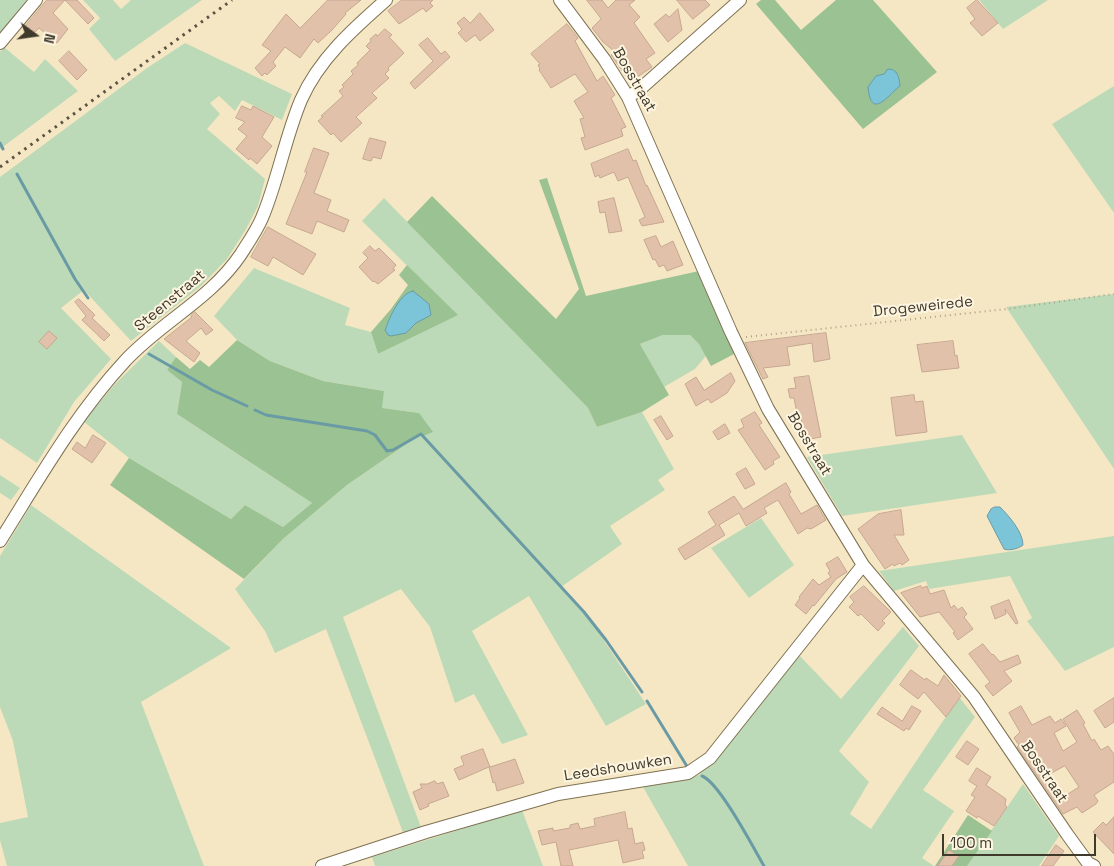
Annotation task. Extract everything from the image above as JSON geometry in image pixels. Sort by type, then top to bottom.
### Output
[{"type":"street","points":[[0,43],[36,0]]},
{"type":"street","name":"Steenstraat","points":[[0,541],[72,426],[95,395],[126,360],[167,324],[214,288],[241,255],[262,220],[301,99],[324,61],[350,31],[386,0]]},
{"type":"street","name":"Bosstraat","points":[[560,0],[604,59],[628,97],[734,338],[768,409],[862,565],[974,697],[1067,834],[1088,862],[1094,866]]},
{"type":"street","points":[[628,97],[639,90],[740,0]]},
{"type":"street","name":"Leedshouwken","points":[[322,866],[426,832],[558,794],[688,773],[710,758],[862,565]]},
{"type":"path","name":"Drogeweirede","points":[[734,338],[1007,309],[1114,294]]},
{"type":"green space","points":[[0,0],[27,0],[0,34]]},
{"type":"green space","points":[[83,0],[113,0],[121,9],[131,0],[202,0],[115,61],[89,29],[100,18]]},
{"type":"green space","points":[[761,0],[775,0],[801,30],[836,0],[873,0],[937,72],[863,129],[756,4]]},
{"type":"green space","points":[[979,0],[1048,0],[1003,29]]},
{"type":"green space","points":[[185,43],[292,94],[282,120],[242,100],[235,111],[219,96],[210,103],[220,114],[207,129],[265,179],[258,206],[227,259],[201,286],[131,341],[84,290],[61,308],[111,359],[74,402],[37,463],[0,438],[0,177],[147,68]]},
{"type":"green space","points":[[4,47],[34,72],[45,59],[78,91],[0,149],[0,52]]},
{"type":"green space","points":[[1114,86],[1114,213],[1052,124]]},
{"type":"green space","points":[[547,178],[586,296],[699,271],[734,354],[711,366],[699,344],[690,335],[663,335],[640,344],[669,395],[642,412],[597,427],[588,408],[407,222],[432,196],[556,319],[579,289],[539,180]]},
{"type":"green space","points":[[384,198],[588,408],[597,427],[642,412],[674,469],[658,480],[665,490],[610,526],[622,544],[561,587],[591,621],[646,704],[606,726],[529,596],[472,631],[528,735],[502,744],[474,694],[455,703],[430,627],[401,589],[343,617],[422,830],[404,835],[326,629],[275,653],[265,631],[235,589],[283,539],[347,485],[421,434],[419,413],[381,408],[384,391],[323,381],[270,361],[237,340],[214,316],[254,268],[350,308],[345,325],[371,332],[378,354],[457,315],[362,221]]},
{"type":"green space","points":[[407,265],[458,315],[378,354],[371,332],[408,285],[399,275]]},
{"type":"green space","points":[[1114,294],[1114,469],[1006,307]]},
{"type":"green space","points":[[663,335],[690,335],[699,344],[706,356],[695,369],[664,387],[640,344]]},
{"type":"green space","points":[[237,340],[270,361],[323,381],[384,391],[382,408],[419,413],[433,432],[423,436],[421,434],[347,485],[283,539],[244,579],[110,485],[129,458],[231,519],[245,505],[283,527],[312,503],[177,414],[182,382],[167,370],[176,357],[190,369],[200,360],[209,367]]},
{"type":"green space","points":[[159,341],[176,357],[167,370],[182,382],[177,414],[312,503],[283,527],[245,505],[231,519],[129,458],[83,421],[116,383]]},
{"type":"green space","points":[[962,435],[997,493],[842,516],[807,457]]},
{"type":"green space","points":[[0,475],[20,488],[11,500],[0,493]]},
{"type":"green space","points":[[31,505],[231,648],[141,702],[204,866],[7,866],[0,840],[0,823],[28,817],[13,741],[0,707],[0,556]]},
{"type":"green space","points":[[761,518],[794,565],[749,598],[711,548]]},
{"type":"green space","points":[[1114,536],[1114,647],[1065,671],[1027,621],[1032,618],[1010,576],[929,589],[926,581],[894,591],[879,571]]},
{"type":"green space","points":[[903,627],[919,646],[839,751],[869,782],[850,814],[871,829],[959,697],[975,717],[923,790],[954,811],[922,858],[934,866],[688,866],[643,787],[679,781],[699,775],[798,654],[841,699]]},
{"type":"green space","points":[[1023,784],[1059,836],[1039,866],[967,866]]},
{"type":"green space","points":[[522,810],[543,866],[375,866],[372,857]]},
{"type":"green space","points":[[968,815],[992,831],[967,866],[935,866]]},
{"type":"water","points":[[888,69],[896,72],[900,86],[881,103],[876,104],[870,97],[868,87],[876,76],[884,74]]},
{"type":"water","points":[[413,291],[429,304],[431,315],[416,323],[406,333],[388,335],[385,330],[399,301]]},
{"type":"water","points":[[1000,507],[1021,535],[1023,545],[1019,548],[1004,549],[987,516],[991,509]]},
{"type":"building","points":[[47,0],[65,0],[53,13],[68,29],[57,43],[39,28],[32,35],[24,28]]},
{"type":"building","points":[[65,0],[77,0],[94,18],[88,24]]},
{"type":"building","points":[[328,0],[361,0],[345,13],[332,30],[318,43],[314,39],[300,58],[285,47],[273,62],[276,66],[267,75],[265,73],[262,76],[255,68],[271,51],[262,45],[286,14],[300,28]]},
{"type":"building","points":[[402,0],[433,0],[430,3],[433,6],[426,12],[423,8],[399,24],[388,11]]},
{"type":"building","points":[[587,0],[602,0],[608,8],[616,0],[635,0],[629,5],[640,17],[634,23],[655,53],[646,59],[652,67],[630,82],[611,55],[615,52],[603,42],[592,28],[601,19]]},
{"type":"building","points":[[677,0],[705,0],[710,5],[693,19]]},
{"type":"building","points":[[977,0],[998,23],[982,36],[970,23],[975,19],[967,8]]},
{"type":"building","points":[[678,9],[682,30],[668,42],[654,24],[666,14],[669,17]]},
{"type":"building","points":[[480,13],[494,30],[480,41],[475,35],[466,42],[458,33],[462,29],[457,23],[464,17],[470,23]]},
{"type":"building","points":[[567,24],[578,38],[575,41],[597,81],[603,76],[615,95],[611,98],[626,127],[621,129],[623,136],[585,150],[581,138],[585,137],[580,119],[584,118],[574,101],[588,92],[575,74],[551,88],[539,70],[538,65],[540,64],[531,54]]},
{"type":"building","points":[[385,29],[392,35],[389,37],[404,53],[388,68],[389,70],[385,74],[389,78],[372,93],[377,98],[356,117],[362,123],[341,142],[333,133],[331,135],[318,121],[343,96],[339,91],[353,74],[351,71],[358,65],[357,63],[370,50],[366,46],[371,41],[370,39]]},
{"type":"building","points":[[428,38],[441,54],[445,51],[450,57],[415,89],[410,83],[433,61],[419,45]]},
{"type":"building","points":[[69,51],[87,70],[77,80],[59,61]]},
{"type":"building","points":[[242,106],[251,110],[253,106],[274,117],[262,137],[272,146],[257,164],[236,149],[247,136],[238,129],[245,122],[236,118]]},
{"type":"building","points":[[370,138],[386,142],[381,159],[373,157],[371,161],[363,159]]},
{"type":"building","points":[[314,148],[329,153],[314,193],[331,200],[327,211],[349,220],[344,232],[317,221],[312,234],[286,224],[307,172],[305,172]]},
{"type":"building","points":[[628,149],[633,161],[636,160],[646,186],[664,222],[642,226],[639,220],[645,217],[628,177],[618,181],[614,172],[600,178],[599,175],[595,177],[591,164]]},
{"type":"building","points":[[614,198],[622,231],[609,233],[605,212],[600,213],[598,202]]},
{"type":"building","points":[[268,227],[316,254],[303,275],[273,257],[268,266],[251,257]]},
{"type":"building","points":[[656,236],[661,247],[673,241],[683,265],[667,271],[664,265],[659,267],[655,259],[653,260],[644,240]]},
{"type":"building","points":[[370,246],[375,251],[379,248],[396,265],[393,269],[395,270],[378,284],[373,282],[359,267],[368,258],[363,253]]},
{"type":"building","points":[[79,299],[95,315],[92,318],[110,335],[104,341],[82,320],[86,316],[75,302]]},
{"type":"building","points":[[195,312],[213,330],[206,335],[201,328],[186,341],[200,353],[194,362],[164,339],[192,317]]},
{"type":"building","points":[[49,331],[57,338],[47,349],[39,342]]},
{"type":"building","points":[[826,333],[830,359],[814,362],[812,343],[787,347],[790,365],[763,368],[768,377],[763,379],[745,343]]},
{"type":"building","points":[[953,341],[959,368],[922,372],[917,345]]},
{"type":"building","points":[[731,373],[735,381],[727,393],[711,403],[708,399],[696,406],[685,384],[696,377],[704,390]]},
{"type":"building","points":[[809,376],[821,437],[805,440],[801,418],[798,419],[794,398],[790,398],[788,389],[796,388],[794,378]]},
{"type":"building","points":[[914,395],[915,402],[923,401],[927,432],[896,436],[891,398]]},
{"type":"building","points":[[755,412],[762,423],[759,425],[780,457],[773,461],[774,464],[765,470],[738,430],[744,427],[741,420]]},
{"type":"building","points":[[661,416],[673,436],[667,440],[654,420]]},
{"type":"building","points":[[725,424],[730,433],[718,440],[713,432]]},
{"type":"building","points":[[93,435],[106,443],[92,463],[72,449],[77,442],[85,448]]},
{"type":"building","points":[[746,468],[755,484],[745,489],[736,474]]},
{"type":"building","points":[[786,483],[791,492],[789,494],[801,514],[817,505],[826,520],[798,534],[778,500],[764,508],[767,513],[746,526],[739,513],[719,525],[725,535],[685,560],[678,549],[716,525],[708,512],[734,496],[743,509]]},
{"type":"building","points":[[901,510],[904,535],[894,535],[909,560],[902,565],[900,563],[894,566],[893,564],[885,569],[858,529],[878,514]]},
{"type":"building","points":[[838,557],[847,572],[836,579],[806,614],[795,605],[799,597],[813,579],[819,585],[831,577],[826,564]]},
{"type":"building","points":[[864,586],[891,612],[882,621],[885,623],[878,631],[861,614],[858,616],[849,607],[854,602],[850,597]]},
{"type":"building","points":[[921,586],[922,588],[927,586],[930,594],[944,590],[951,608],[954,605],[958,610],[962,607],[967,614],[964,617],[973,629],[958,640],[953,633],[955,632],[939,612],[920,617],[901,593]]},
{"type":"building","points":[[1009,600],[1018,623],[1016,624],[1005,609],[1006,614],[995,619],[991,607]]},
{"type":"building","points":[[983,644],[1000,662],[1018,655],[1021,663],[1004,671],[1012,681],[993,696],[985,686],[990,682],[969,654]]},
{"type":"building","points":[[911,670],[938,686],[944,675],[961,696],[946,717],[924,692],[918,699],[900,685]]},
{"type":"building","points":[[1114,698],[1114,722],[1105,728],[1094,711]]},
{"type":"building","points":[[912,706],[921,711],[909,730],[906,728],[904,731],[877,714],[882,707],[902,721]]},
{"type":"building","points":[[1021,706],[1032,725],[1050,716],[1055,723],[1061,719],[1066,726],[1054,733],[1063,751],[1077,742],[1063,719],[1077,710],[1085,723],[1083,724],[1092,741],[1094,739],[1101,750],[1108,746],[1114,754],[1114,782],[1094,795],[1098,801],[1096,804],[1082,813],[1077,807],[1063,814],[1017,747],[1019,745],[1014,738],[1020,732],[1009,713]],"holes":[[[1065,766],[1079,787],[1060,799],[1045,777]]]},
{"type":"building","points":[[967,741],[979,749],[968,765],[956,757]]},
{"type":"building","points":[[483,749],[490,767],[515,759],[524,783],[497,791],[489,767],[459,780],[454,769],[464,765],[461,757]]},
{"type":"building","points":[[977,768],[991,777],[986,785],[1006,799],[1005,805],[1007,807],[994,826],[966,811],[975,797],[971,795],[977,786],[969,781]]},
{"type":"building","points":[[435,781],[437,784],[443,782],[449,796],[428,804],[429,806],[420,810],[413,792],[422,788],[420,784]]},
{"type":"building","points":[[625,812],[628,829],[632,828],[635,844],[643,842],[645,850],[642,851],[644,858],[623,863],[618,840],[569,850],[573,866],[561,866],[556,842],[542,845],[538,831],[553,828],[553,831],[570,828],[570,825],[578,823],[580,829],[595,826],[594,819]]},
{"type":"building","points":[[1114,817],[1114,854],[1093,832],[1103,822],[1106,825]]},
{"type":"building","points":[[1056,845],[1064,851],[1053,866],[1042,866]]},
{"type":"building","points":[[949,850],[959,856],[952,866],[938,866]]},
{"type":"waterway","points":[[0,143],[3,149]]},
{"type":"waterway","points":[[17,174],[75,279],[88,298]]},
{"type":"waterway","points":[[149,354],[212,390],[247,406]]},
{"type":"waterway","points":[[255,410],[266,415],[367,431],[375,435],[387,451],[393,450],[421,434],[584,612],[642,692]]},
{"type":"waterway","points":[[647,701],[688,768]]},
{"type":"waterway","points":[[702,776],[709,781],[726,802],[764,866]]},
{"type":"railway","points":[[0,167],[232,0]]}]
